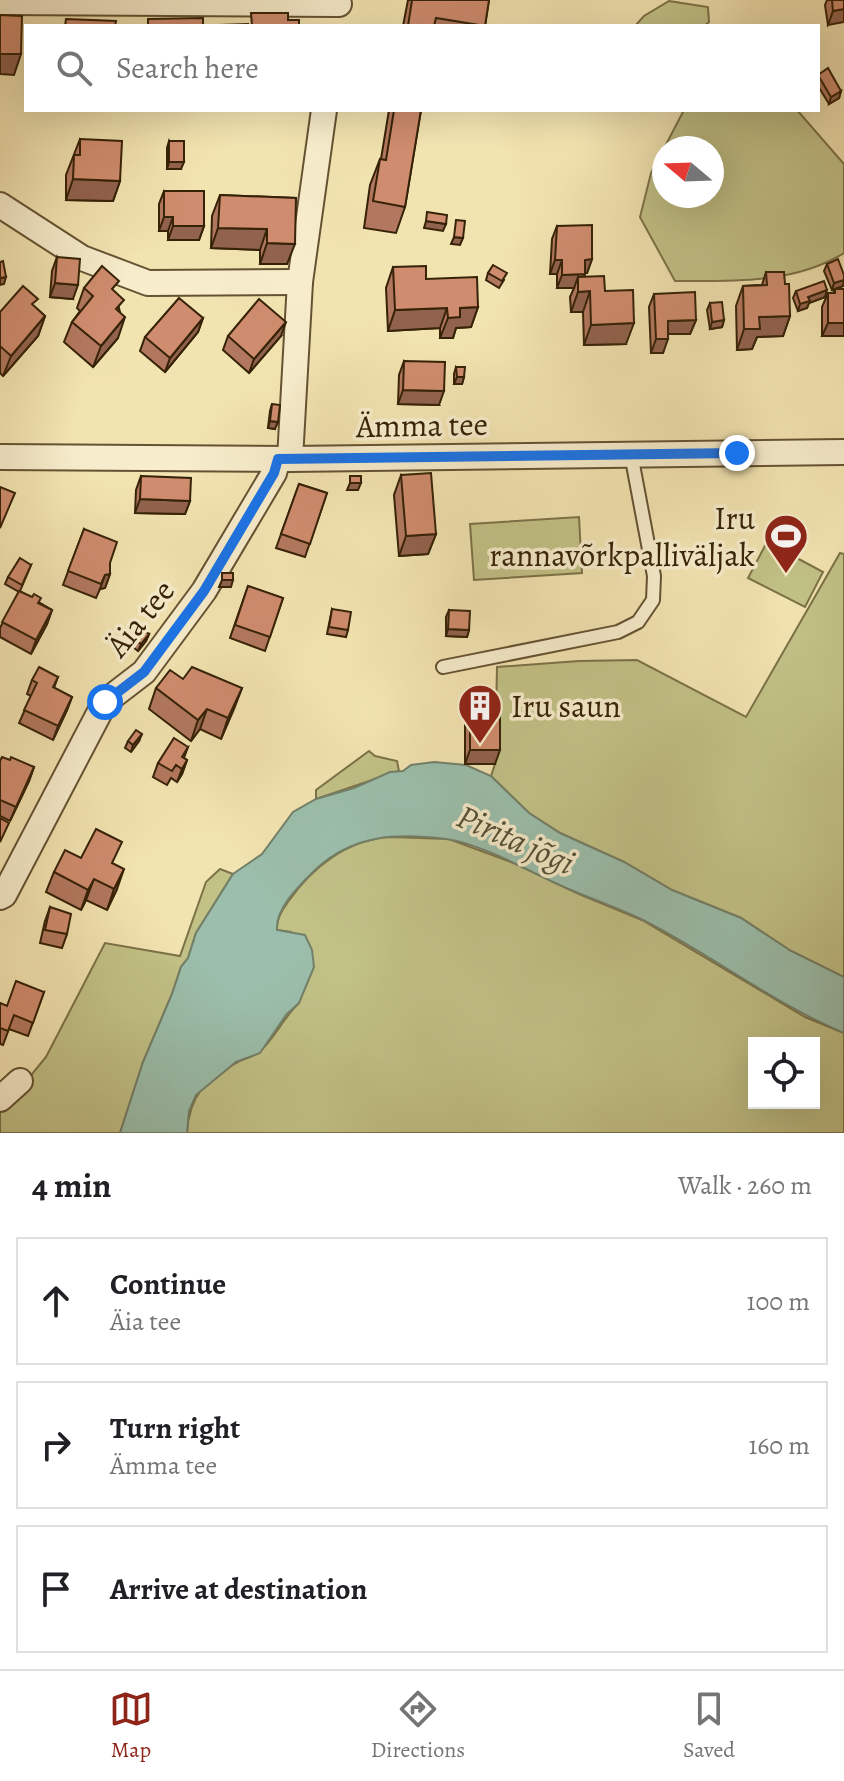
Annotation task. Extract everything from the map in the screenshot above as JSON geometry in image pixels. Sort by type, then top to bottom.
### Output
[{"type":"street","points":[[0,2],[338,10]]},
{"type":"street","name":"Äia tee","points":[[0,897],[4,895],[105,702],[144,672],[204,591],[284,459],[300,282],[324,112]]},
{"type":"street","points":[[0,205],[82,258],[148,283],[300,282]]},
{"type":"street","name":"Ämma tee","points":[[0,457],[284,459],[844,452]]},
{"type":"street","points":[[0,1099],[20,1081]]},
{"type":"lane","points":[[443,667],[618,632],[638,622],[653,600],[654,576],[631,454]]},
{"type":"green space","points":[[669,1],[708,7],[709,22],[637,24]]},
{"type":"green space","points":[[683,112],[799,112],[844,164],[844,253],[805,270],[762,279],[675,281],[640,217],[652,171],[652,208],[724,208],[724,136],[670,136]]},
{"type":"green space","points":[[579,517],[582,573],[474,580],[470,524]]},
{"type":"green space","name":"Iru rannavõrkpalliväljak","points":[[767,542],[823,572],[805,607],[748,578]]},
{"type":"green space","points":[[840,553],[844,554],[844,977],[791,951],[741,918],[672,890],[624,862],[560,833],[529,813],[491,776],[495,764],[497,667],[637,660],[746,717]]},
{"type":"green space","points":[[369,751],[375,756],[397,761],[399,771],[316,799],[316,790]]},
{"type":"green space","points":[[391,837],[449,839],[516,864],[642,920],[805,1017],[844,1033],[844,1133],[187,1133],[191,1109],[201,1090],[226,1068],[258,1053],[299,1003],[291,932],[277,930],[284,908],[308,877],[332,857],[360,843]]},
{"type":"green space","points":[[220,869],[233,874],[196,933],[188,958],[181,967],[143,1062],[120,1133],[0,1133],[0,1113],[46,1057],[105,943],[180,956],[206,882]]},
{"type":"water","name":"Pirita jõgi","points":[[434,762],[466,765],[491,776],[529,813],[560,833],[624,862],[672,890],[741,918],[791,951],[844,977],[844,1033],[792,1008],[643,920],[515,863],[458,841],[410,836],[376,839],[345,849],[330,858],[303,882],[284,905],[277,930],[305,935],[312,950],[314,967],[299,1003],[286,1015],[260,1053],[236,1062],[196,1095],[189,1111],[187,1133],[120,1133],[143,1062],[181,967],[188,958],[196,933],[233,874],[262,854],[293,812],[316,799],[354,788],[390,772],[403,771],[411,765]]},
{"type":"building","points":[[412,0],[489,0],[485,24],[436,18],[434,24],[408,24]]},
{"type":"building","points":[[832,0],[844,0],[844,9],[833,11]]},
{"type":"building","points":[[251,13],[288,13],[288,20],[299,20],[299,24],[252,24]]},
{"type":"building","points":[[0,15],[22,16],[21,54],[0,54]]},
{"type":"building","points":[[203,18],[203,24],[148,24],[148,19]]},
{"type":"building","points":[[66,19],[116,21],[115,24],[65,24]]},
{"type":"building","points":[[828,68],[841,91],[831,97],[820,74]]},
{"type":"building","points":[[394,112],[421,112],[405,207],[373,201],[380,159],[386,160]]},
{"type":"building","points":[[80,139],[122,141],[120,181],[73,179],[74,155],[80,155]]},
{"type":"building","points":[[169,141],[184,141],[184,162],[169,162]]},
{"type":"building","points":[[164,191],[204,191],[204,226],[173,226],[173,217],[164,217]]},
{"type":"building","points":[[220,195],[296,198],[295,244],[267,243],[267,229],[218,228]]},
{"type":"building","points":[[427,212],[447,215],[446,224],[426,221]]},
{"type":"building","points":[[456,220],[465,221],[463,238],[454,237]]},
{"type":"building","points":[[592,225],[592,259],[585,260],[585,274],[562,275],[562,260],[555,260],[557,226]]},
{"type":"building","points":[[57,257],[80,259],[78,285],[55,283]]},
{"type":"building","points":[[838,259],[844,280],[834,283],[827,264]]},
{"type":"building","points":[[3,261],[6,277],[0,278],[0,262]]},
{"type":"building","points":[[493,265],[507,273],[502,281],[488,273]]},
{"type":"building","points":[[102,266],[119,281],[112,289],[124,300],[116,309],[125,317],[101,346],[72,322],[93,296],[84,288]]},
{"type":"building","points":[[426,266],[426,279],[477,277],[478,307],[460,308],[460,317],[448,318],[447,308],[395,310],[393,267]]},
{"type":"building","points":[[766,272],[784,272],[785,284],[789,284],[790,316],[759,317],[760,329],[744,329],[743,286],[767,285]]},
{"type":"building","points":[[604,276],[605,291],[633,290],[634,323],[591,325],[590,291],[578,292],[578,277]]},
{"type":"building","points":[[824,281],[827,290],[808,297],[810,301],[800,304],[796,291]]},
{"type":"building","points":[[23,286],[38,299],[32,304],[45,316],[11,356],[0,346],[0,312]]},
{"type":"building","points":[[835,289],[844,289],[844,323],[828,323],[828,293],[835,293]]},
{"type":"building","points":[[695,292],[696,320],[668,321],[668,339],[656,339],[654,294]]},
{"type":"building","points":[[179,298],[203,318],[170,358],[145,337]]},
{"type":"building","points":[[259,299],[286,322],[254,359],[228,336]]},
{"type":"building","points":[[722,302],[724,320],[712,322],[710,303]]},
{"type":"building","points":[[404,361],[445,362],[444,391],[403,390]]},
{"type":"building","points":[[456,367],[465,367],[464,377],[457,377]]},
{"type":"building","points":[[272,404],[280,405],[278,422],[270,421]]},
{"type":"building","points":[[431,473],[436,534],[406,536],[401,475]]},
{"type":"building","points":[[141,476],[191,478],[190,501],[140,499]]},
{"type":"building","points":[[350,476],[361,476],[361,483],[350,483]]},
{"type":"building","points":[[299,484],[327,493],[310,544],[281,534]]},
{"type":"building","points":[[0,487],[15,493],[0,528]]},
{"type":"building","points":[[84,529],[117,542],[110,574],[105,575],[101,584],[68,571]]},
{"type":"building","points":[[20,558],[31,565],[22,585],[8,577]]},
{"type":"building","points":[[222,573],[233,573],[233,580],[222,580]]},
{"type":"building","points":[[248,586],[283,598],[270,637],[235,625]]},
{"type":"building","points":[[19,591],[41,598],[38,603],[52,610],[36,640],[2,622]]},
{"type":"building","points":[[332,609],[351,612],[348,630],[329,627]]},
{"type":"building","points":[[449,610],[470,611],[469,630],[448,629]]},
{"type":"building","points":[[138,626],[149,634],[141,644],[130,636]]},
{"type":"building","points":[[39,667],[58,677],[53,687],[72,697],[58,726],[24,710],[37,683],[32,680]]},
{"type":"building","points":[[192,667],[242,688],[228,718],[207,709],[198,720],[156,688],[170,670],[183,679]]},
{"type":"building","points":[[470,711],[500,711],[500,750],[470,750]]},
{"type":"building","points":[[136,730],[142,734],[133,745],[128,741]]},
{"type":"building","points":[[174,738],[188,747],[182,757],[187,760],[182,769],[176,765],[172,771],[158,763]]},
{"type":"building","points":[[2,757],[10,760],[11,757],[34,767],[16,807],[0,800]]},
{"type":"building","points":[[0,818],[9,823],[0,842]]},
{"type":"building","points":[[96,829],[122,842],[112,863],[124,869],[114,889],[94,879],[88,890],[54,872],[65,850],[81,858]]},
{"type":"building","points":[[50,907],[71,914],[67,934],[45,930]]},
{"type":"building","points":[[16,981],[44,992],[33,1023],[14,1015],[8,1031],[0,1028],[0,1003],[7,1006]]},
{"type":"place","name":"Iru rannavõrkpalliväljak","points":[[786,575]]},
{"type":"place","name":"Iru saun","points":[[480,745]]},
{"type":"route","points":[[105,702],[144,672],[204,591],[274,473],[278,459],[737,453]]}]
